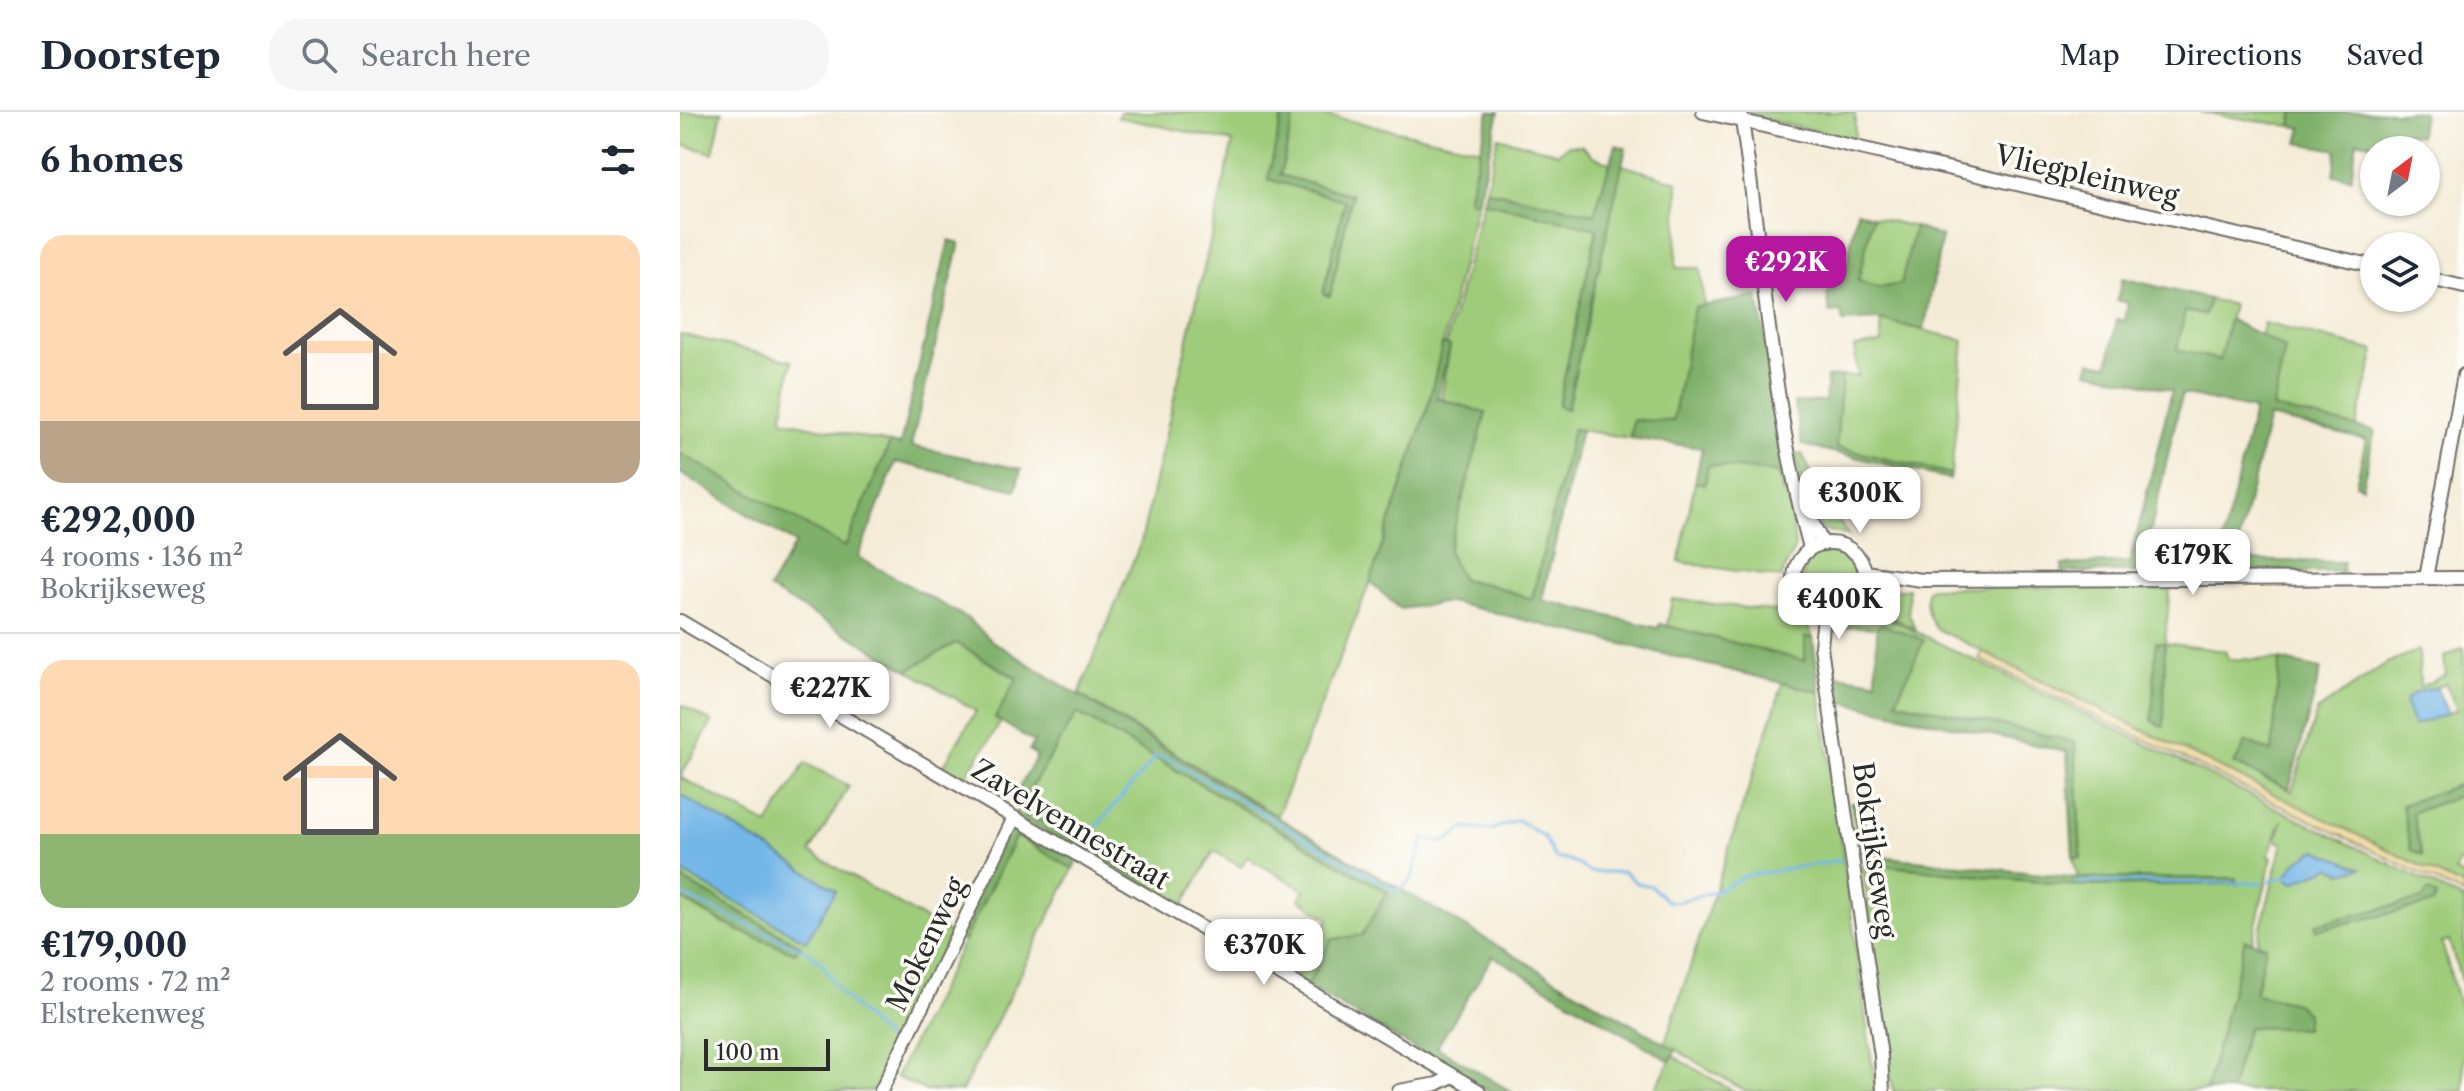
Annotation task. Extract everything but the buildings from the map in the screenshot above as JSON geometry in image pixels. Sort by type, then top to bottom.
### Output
[{"type":"street","name":"Vliegpleinweg","points":[[1703,112],[1741,116],[2360,263]]},
{"type":"street","points":[[1741,116],[1798,493],[1810,548]]},
{"type":"street","points":[[2440,281],[2464,287]]},
{"type":"street","points":[[2426,578],[2464,375]]},
{"type":"street","points":[[1798,493],[1823,544]]},
{"type":"street","points":[[1823,544],[1845,547],[1855,553],[1865,572],[1865,588],[1850,610],[1824,615],[1800,600],[1793,582],[1797,563],[1810,548],[1823,544]]},
{"type":"street","points":[[1865,572],[1910,580]]},
{"type":"street","points":[[1865,588],[1910,580],[2464,578]]},
{"type":"street","name":"Bokrijkseweg","points":[[1824,615],[1821,647],[1881,1056],[1883,1091]]},
{"type":"street","name":"Zavelvennestraat","points":[[680,621],[1479,1091]]},
{"type":"street","name":"Mokenweg","points":[[881,1091],[1014,818]]},
{"type":"street","points":[[1399,1091],[1437,1084],[1453,1076]]},
{"type":"green space","points":[[680,112],[722,112],[713,153],[680,144]]},
{"type":"green space","points":[[1120,112],[1283,112],[1268,179],[1345,200],[1323,293],[1352,195],[1280,175],[1295,112],[1310,112],[1480,149],[1468,200],[1477,203],[1428,407],[1370,582],[1277,816],[1079,694],[1141,542],[1233,142],[1118,117]]},
{"type":"green space","points":[[1283,112],[1295,112],[1280,175],[1352,195],[1330,296],[1323,294],[1345,201],[1268,179]]},
{"type":"green space","points":[[1489,112],[1499,112],[1477,203],[1468,200]]},
{"type":"green space","points":[[1751,112],[1855,112],[1855,140],[1755,117]]},
{"type":"green space","points":[[2199,112],[2294,112],[2291,126]]},
{"type":"green space","points":[[2294,112],[2423,112],[2420,136],[2406,133],[2405,136],[2360,136],[2351,178],[2333,175],[2337,150],[2298,143],[2302,128],[2291,126]]},
{"type":"green space","points":[[1498,137],[1558,153],[1569,145],[1581,145],[1593,156],[1610,163],[1594,214],[1486,190]]},
{"type":"green space","points":[[1616,145],[1626,148],[1567,409],[1558,406],[1597,229],[1483,202],[1486,190],[1594,214]]},
{"type":"green space","points":[[1622,165],[1678,182],[1676,268],[1700,268],[1704,305],[1694,307],[1673,422],[1633,420],[1630,438],[1573,429],[1532,599],[1487,584],[1462,580],[1448,551],[1486,413],[1441,399],[1450,346],[1446,345],[1483,202],[1597,228],[1558,406],[1567,409]]},
{"type":"green space","points":[[1857,211],[1873,217],[1858,281],[1879,288],[1901,284],[1915,227],[1942,237],[1924,330],[1880,320],[1843,322],[1841,312],[1830,313],[1827,294],[1846,270]]},
{"type":"green space","points":[[1873,217],[1915,227],[1901,284],[1879,288],[1858,281]]},
{"type":"green space","points":[[949,240],[960,243],[911,446],[1021,469],[1016,490],[896,462],[858,557],[967,618],[992,641],[1221,784],[1676,1050],[1670,1061],[1493,956],[1437,1047],[1510,1091],[1488,1091],[1307,986],[1332,939],[1362,935],[1387,892],[1077,713],[1023,801],[1014,796],[1037,756],[1029,750],[1034,742],[995,718],[1017,678],[956,643],[908,670],[769,589],[795,543],[680,473],[680,453],[845,547],[890,443],[900,445]]},
{"type":"green space","points":[[2122,278],[2209,299],[2205,315],[2185,311],[2177,350],[2220,360],[2229,319],[2285,348],[2273,408],[2375,431],[2362,487],[2356,484],[2366,440],[2269,417],[2234,560],[2344,562],[2342,572],[2215,572],[2254,410],[2182,394],[2144,560],[2180,561],[2180,572],[2062,572],[2062,565],[2130,562],[2172,390],[2088,371],[2090,362],[2108,365],[2117,319],[2125,321],[2128,303],[2117,300]]},
{"type":"green space","points":[[1758,296],[1788,493],[1783,493],[1779,473],[1708,465],[1705,484],[1695,482],[1702,448],[1630,438],[1633,420],[1673,421],[1694,307]]},
{"type":"green space","points":[[2209,299],[2233,305],[2220,360],[2176,350],[2185,311],[2205,315]]},
{"type":"green space","points":[[1880,320],[1964,340],[1951,474],[1836,447],[1842,376],[1858,376],[1854,347],[1882,343]]},
{"type":"green space","points":[[2264,323],[2375,351],[2356,427],[2273,408],[2285,348],[2260,335]]},
{"type":"green space","points":[[680,334],[792,361],[782,420],[890,443],[845,548],[680,453]]},
{"type":"green space","points":[[1442,344],[1450,346],[1437,398],[1486,413],[1448,551],[1462,580],[1487,584],[1532,599],[1573,429],[1581,430],[1542,600],[1658,628],[1660,624],[1805,661],[1805,637],[1813,638],[1820,692],[1450,602],[1400,609],[1370,582],[1428,407]]},
{"type":"green space","points":[[1842,376],[1836,447],[1951,474],[1950,479],[1802,445],[1794,403],[1825,401],[1827,377]]},
{"type":"green space","points":[[1802,454],[1826,503],[1849,536],[1820,529],[1802,488],[1796,455]]},
{"type":"green space","points":[[1707,464],[1779,473],[1783,493],[1788,493],[1795,546],[1781,578],[1679,562],[1695,482],[1705,484]]},
{"type":"green space","points":[[1829,553],[1848,560],[1855,579],[1848,598],[1829,605],[1810,598],[1803,579],[1810,560]]},
{"type":"green space","points":[[2170,586],[2165,643],[2225,651],[2228,659],[2280,660],[2272,753],[2234,764],[2292,791],[2317,711],[2387,663],[2419,650],[2420,687],[2446,675],[2444,657],[2464,647],[2464,783],[2402,806],[2421,855],[2412,813],[2464,794],[2464,864],[2459,862],[2455,872],[2464,876],[2464,887],[1937,629],[1927,606],[1927,590]],"holes":[[[2446,684],[2457,710],[2418,723],[2410,697]]]},
{"type":"green space","points":[[1908,588],[1909,614],[1915,629],[1883,613],[1861,611],[1874,594]]},
{"type":"green space","points":[[1672,599],[1798,614],[1813,638],[1805,637],[1806,661],[1667,626]]},
{"type":"green space","points":[[1859,614],[1884,616],[2464,900],[2464,980],[2461,980],[2449,941],[2442,943],[2464,1022],[2464,1091],[2230,1091],[2248,1027],[2305,1028],[2296,1003],[2255,994],[2266,946],[2257,943],[2283,843],[2277,841],[2282,820],[2268,856],[2272,857],[2252,942],[2245,941],[2206,1091],[1893,1091],[1862,863],[2077,886],[2237,883],[2235,878],[2078,878],[2073,858],[2081,858],[2075,742],[1896,701],[1898,631],[1881,624],[1877,628],[1852,626],[1837,631],[1842,623]]},
{"type":"green space","points":[[1881,624],[1924,640],[1896,701],[2075,742],[2081,857],[2073,858],[2067,752],[1843,702],[1844,718],[1837,719],[1829,674],[1876,681],[1877,628]]},
{"type":"green space","points":[[2156,642],[2165,643],[2164,727],[2152,721]]},
{"type":"green space","points":[[956,643],[1017,679],[995,718],[1001,722],[962,782],[941,770],[976,711],[908,670]]},
{"type":"green space","points":[[2280,660],[2321,669],[2289,789],[2234,764],[2246,742],[2272,752]]},
{"type":"green space","points":[[1783,683],[1820,692],[1876,1091],[1745,1091],[1665,1043]]},
{"type":"green space","points":[[680,704],[712,722],[680,777]]},
{"type":"green space","points":[[1077,713],[1388,893],[1362,936],[1332,940],[1307,986],[1294,978],[1329,919],[1299,899],[1304,890],[1247,857],[1241,867],[1214,851],[1180,911],[1153,895],[1156,889],[1028,814],[1024,820],[1015,814]]},
{"type":"green space","points":[[805,763],[849,786],[810,852],[950,934],[875,1091],[680,1091],[680,898],[724,924],[800,945],[680,878],[680,777],[768,825]]},
{"type":"green space","points":[[2464,783],[2464,794],[2412,813],[2422,855],[2411,850],[2402,805]]},
{"type":"green space","points":[[1851,803],[1860,803],[1870,855],[2078,878],[2235,878],[2237,884],[2077,886],[1862,863]]},
{"type":"green space","points":[[1027,813],[1156,889],[1153,895],[1024,820]]},
{"type":"green space","points":[[1010,821],[1077,860],[1073,869],[1016,836],[964,941],[950,934]]},
{"type":"green space","points":[[1016,836],[1073,869],[962,1091],[927,1091],[896,1077]]},
{"type":"green space","points":[[680,878],[801,946],[795,953],[737,930],[680,898]]},
{"type":"green space","points":[[2428,891],[2437,896],[2433,904],[2316,930],[2316,924],[2422,899]]},
{"type":"green space","points":[[2245,940],[2266,946],[2255,994],[2296,1003],[2307,1013],[2305,1029],[2248,1027],[2230,1091],[2206,1091]]},
{"type":"green space","points":[[1673,1056],[1733,1091],[1654,1091]]},
{"type":"sand","points":[[1982,652],[2464,887],[2464,895],[1979,659]]},
{"type":"water","points":[[2436,687],[2448,714],[2414,725],[2405,701],[2415,693]]},
{"type":"water","points":[[680,794],[836,890],[806,941],[680,871]]},
{"type":"water","points":[[2316,850],[2361,868],[2342,873],[2331,867],[2293,883],[2285,877],[2297,861]]},
{"type":"waterway","points":[[1075,847],[1084,842],[1156,756],[1169,759],[1398,892],[1411,880],[1424,839],[1445,842],[1465,828],[1491,830],[1518,820],[1544,837],[1555,858],[1570,860],[1590,872],[1624,872],[1637,883],[1651,886],[1667,901],[1676,902],[1717,891],[1745,876],[1842,860]]},
{"type":"waterway","points":[[2271,881],[2288,876]]},
{"type":"waterway","points":[[2076,882],[2263,883]]},
{"type":"waterway","points":[[680,894],[810,953],[822,963],[838,990],[896,1049]]}]
